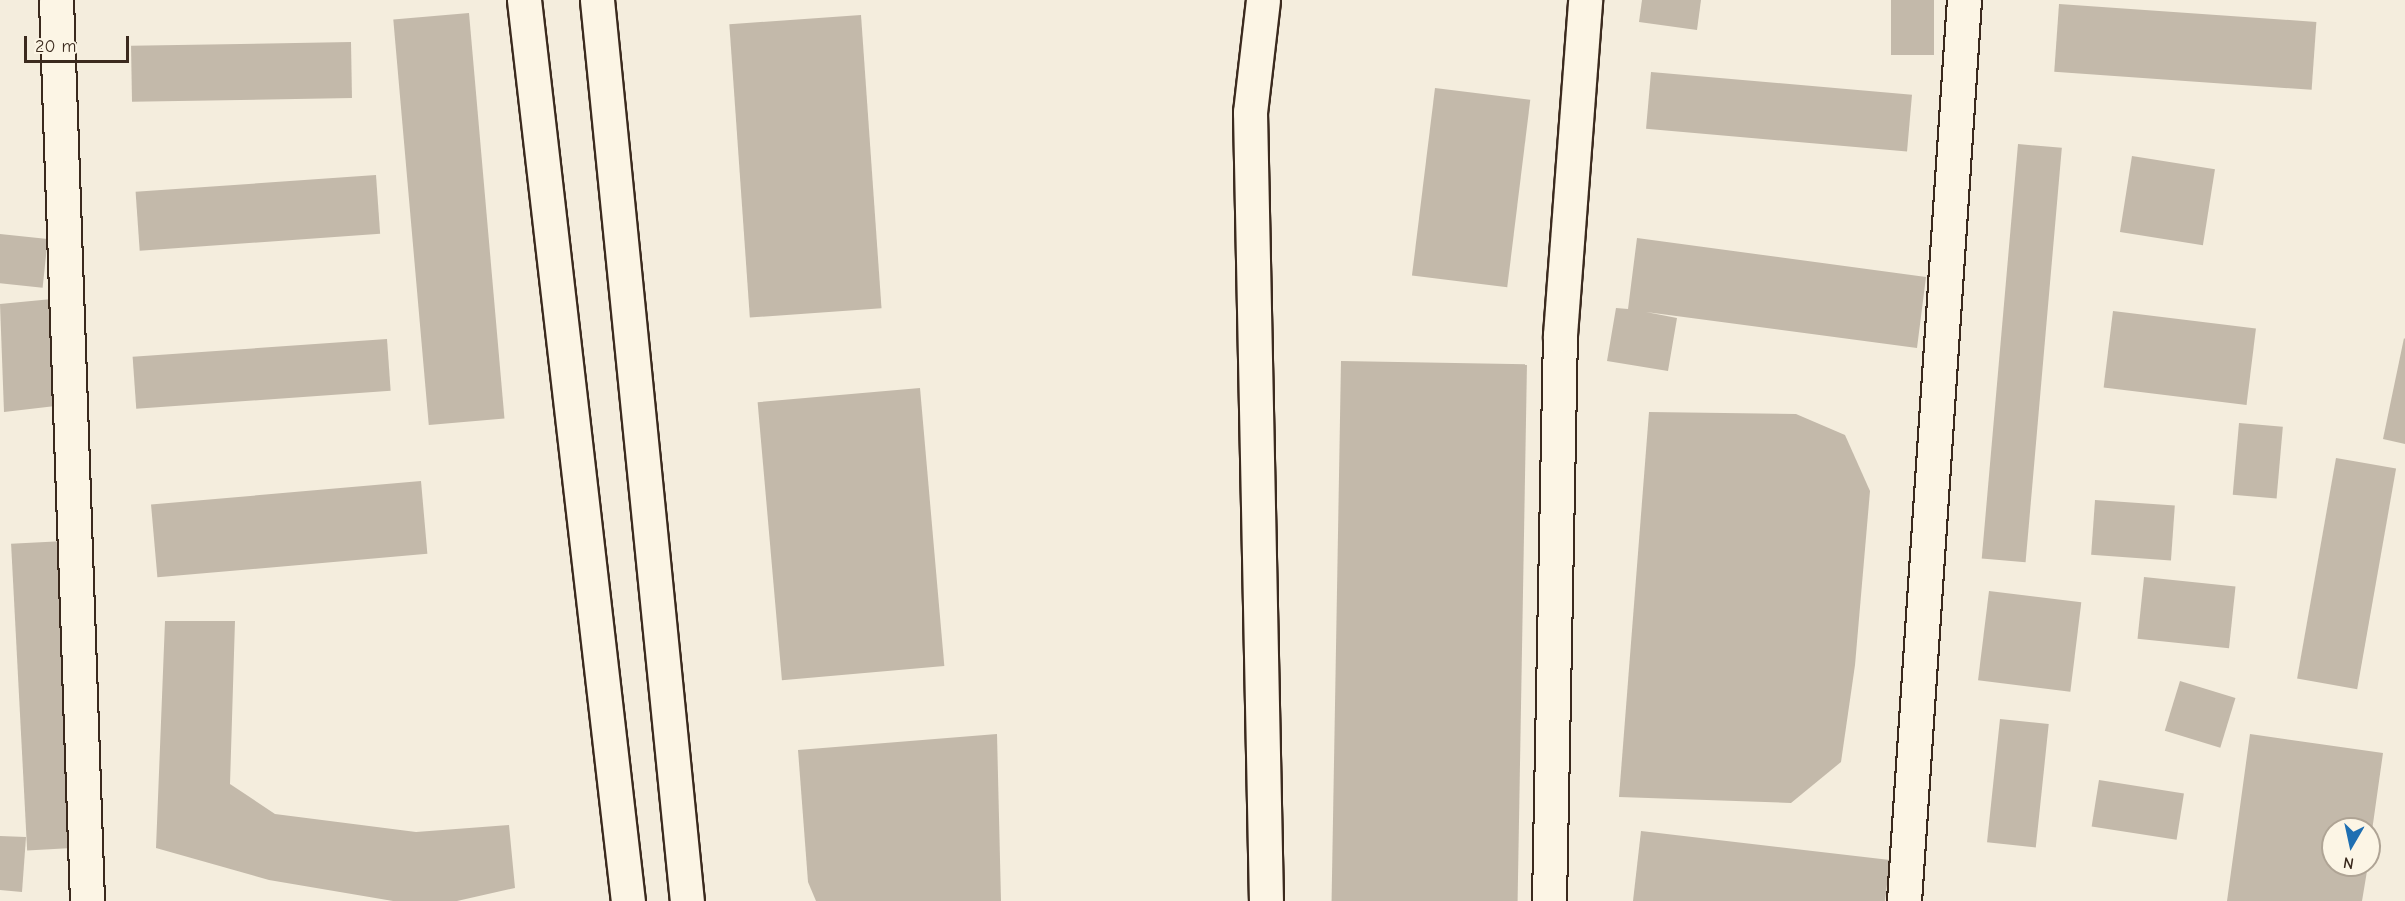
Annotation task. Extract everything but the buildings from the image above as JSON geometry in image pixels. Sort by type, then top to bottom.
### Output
[{"type":"street","points":[[56,0],[87,901]]},
{"type":"street","points":[[524,0],[628,901]]},
{"type":"street","points":[[597,0],[687,901]]},
{"type":"street","points":[[1263,0],[1250,112],[1266,901]]},
{"type":"street","points":[[1549,901],[1560,335],[1585,0]]},
{"type":"street","points":[[1904,901],[1964,0]]}]
